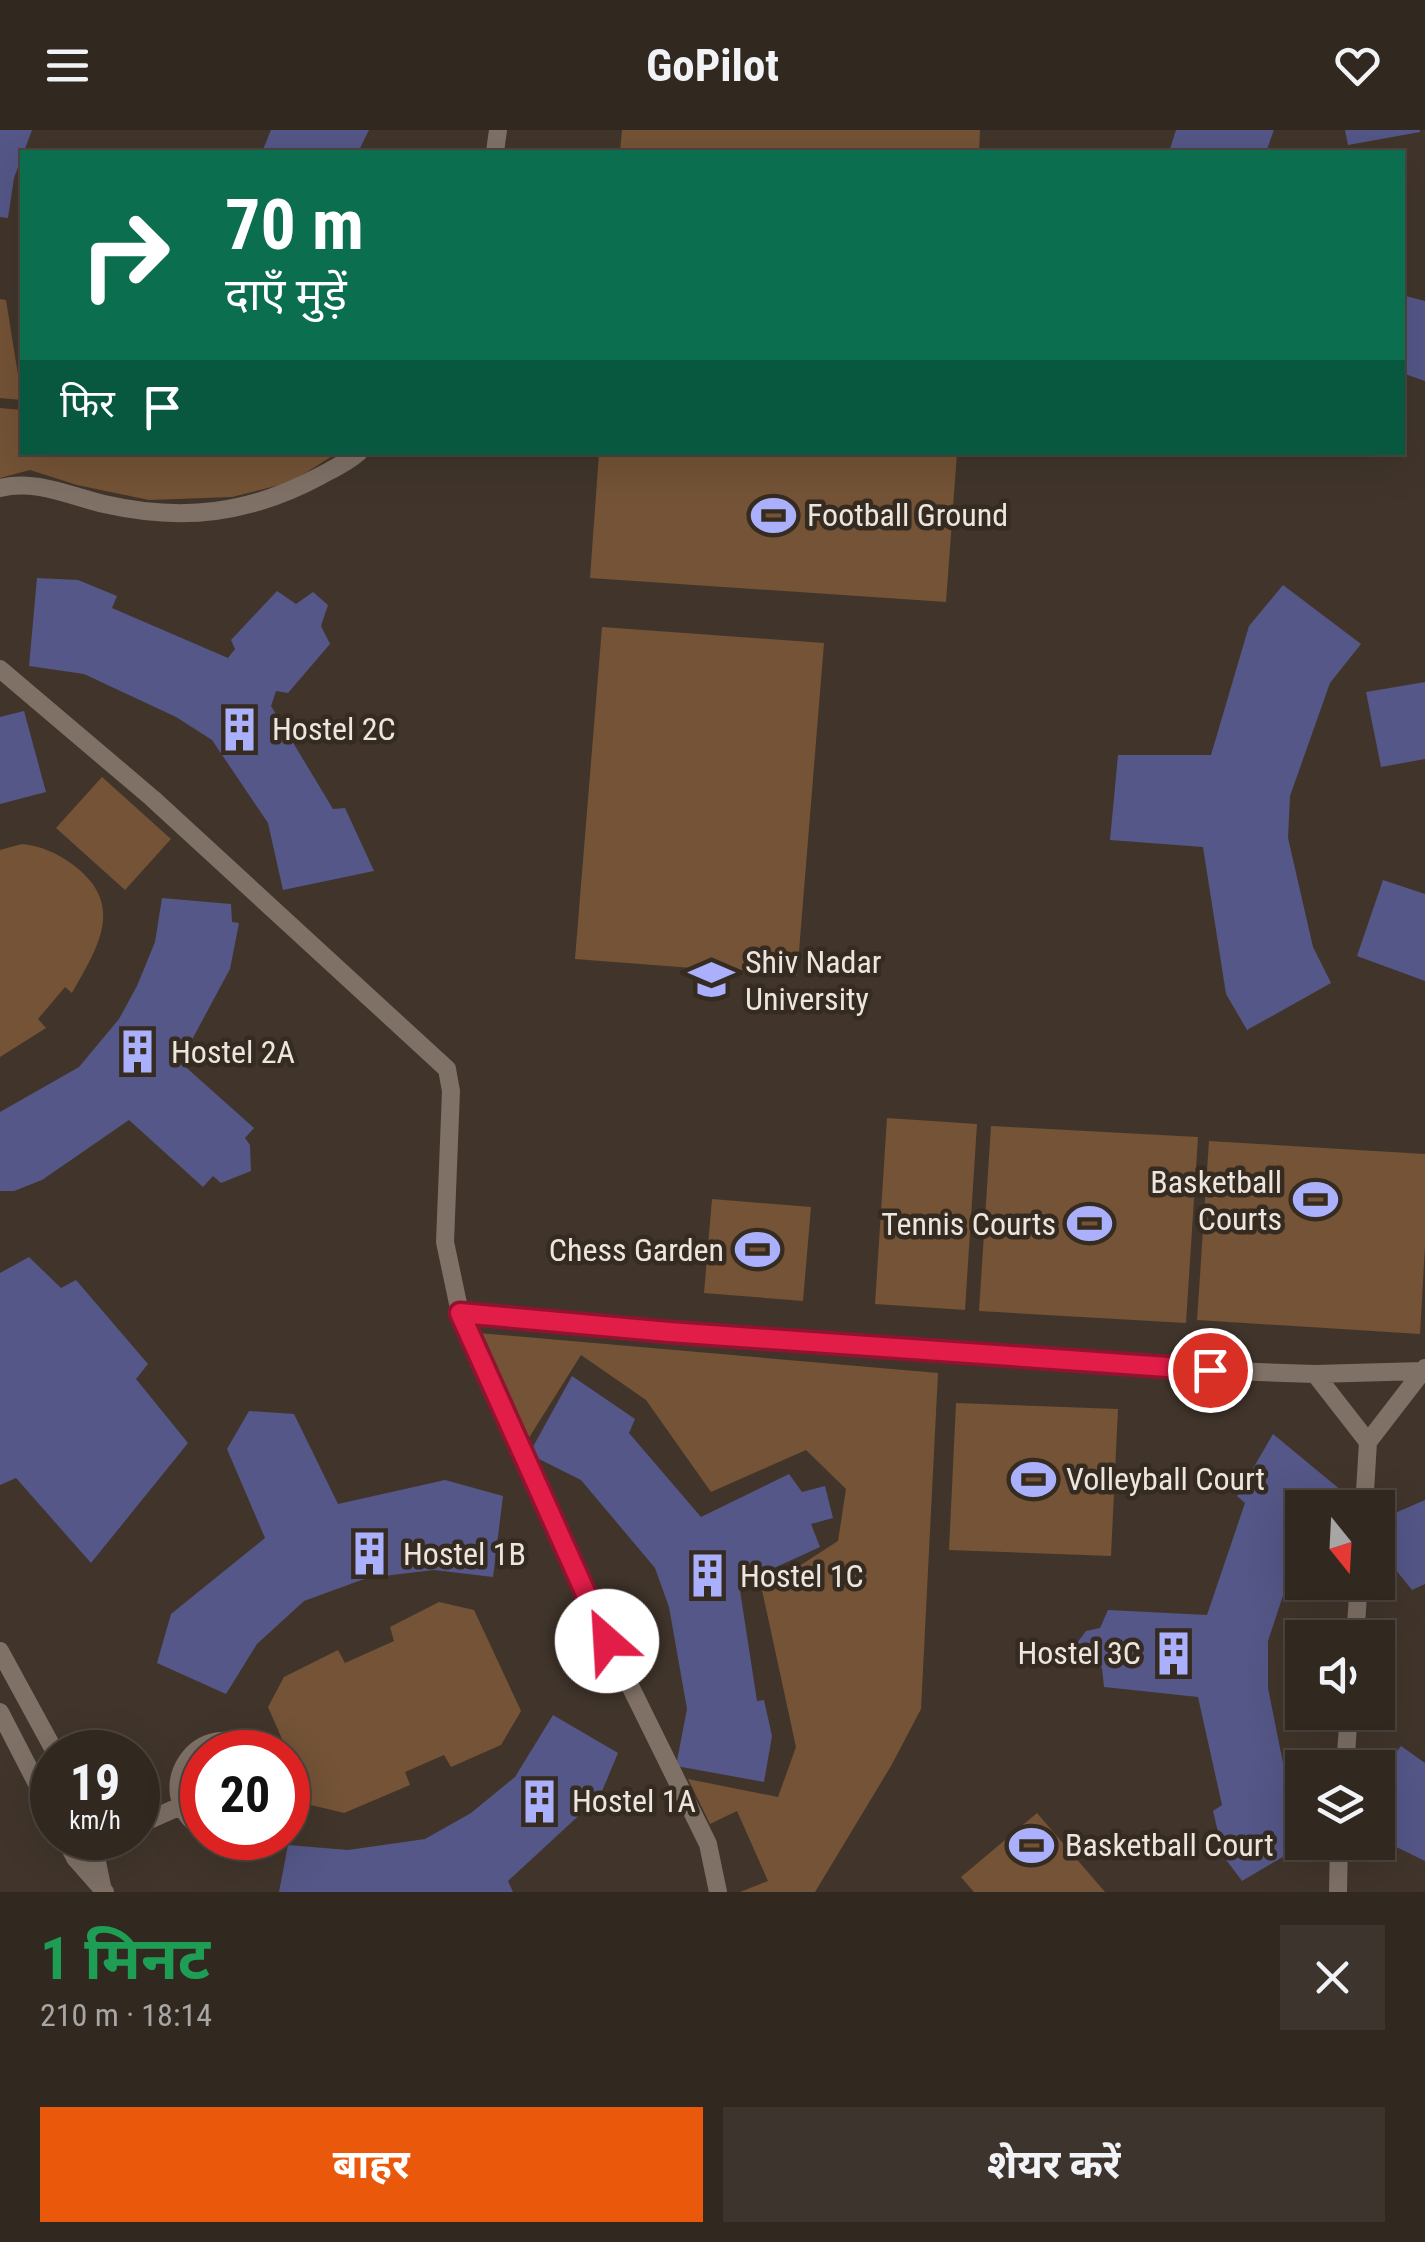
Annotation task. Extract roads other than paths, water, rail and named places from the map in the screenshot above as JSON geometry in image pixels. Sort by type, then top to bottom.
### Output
[{"type":"lane","points":[[0,488],[37,485],[117,507],[200,515],[281,497],[354,455]]},
{"type":"lane","points":[[0,669],[166,810],[447,1069],[451,1092],[444,1242],[460,1313],[572,1570],[708,1844],[718,1892]]},
{"type":"lane","points":[[460,1313],[1174,1369],[1315,1374],[1424,1369]]},
{"type":"lane","points":[[1365,1490],[1368,1442],[1424,1369]]},
{"type":"lane","points":[[1315,1374],[1368,1442]]},
{"type":"lane","points":[[0,1651],[43,1730]]},
{"type":"lane","points":[[0,1712],[30,1770]]},
{"type":"lane","points":[[77,1860],[103,1889]]},
{"type":"lane","points":[[97,1860],[103,1889]]},
{"type":"lane","points":[[1338,1892],[1339,1860]]},
{"type":"place","name":"Football Ground","points":[[774,515]]},
{"type":"place","name":"Hostel 2C","points":[[239,729]]},
{"type":"place","name":"Shiv Nadar University","points":[[712,980]]},
{"type":"place","name":"Hostel 2A","points":[[138,1052]]},
{"type":"place","name":"Basketball Courts","points":[[1315,1200]]},
{"type":"place","name":"Tennis Courts","points":[[1089,1224]]},
{"type":"place","name":"Chess Garden","points":[[757,1250]]},
{"type":"place","name":"Volleyball Court","points":[[1033,1479]]},
{"type":"place","name":"Hostel 1B","points":[[370,1554]]},
{"type":"place","name":"Hostel 1C","points":[[707,1576]]},
{"type":"place","name":"Hostel 3C","points":[[1174,1653]]},
{"type":"place","name":"Hostel 1A","points":[[539,1801]]},
{"type":"place","name":"Basketball Court","points":[[1032,1845]]}]
